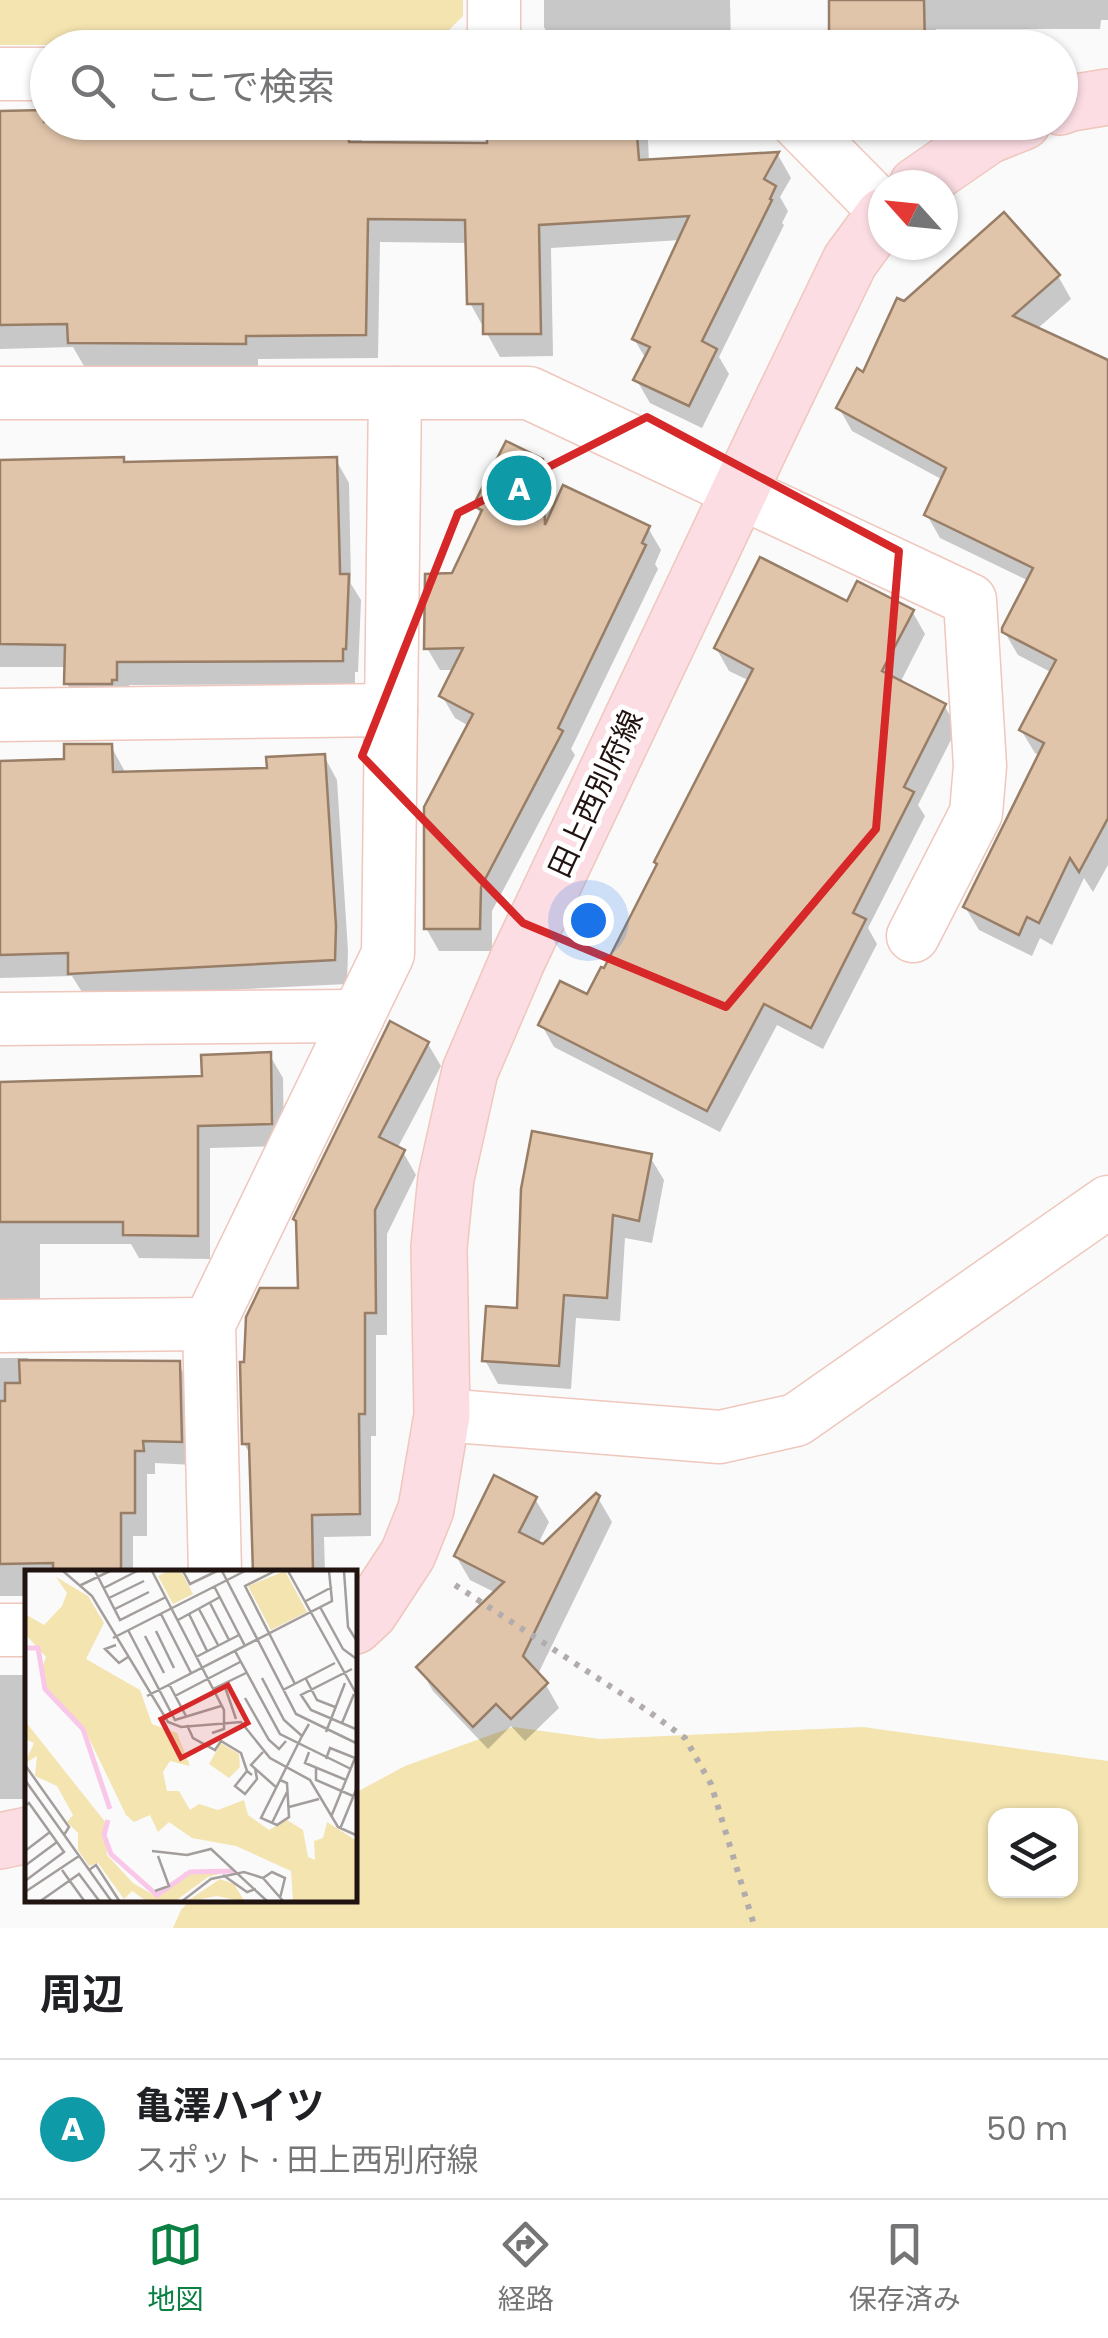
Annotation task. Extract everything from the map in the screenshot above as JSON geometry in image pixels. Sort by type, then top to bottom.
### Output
[{"type":"street","points":[[494,0],[494,30]]},
{"type":"street","points":[[0,74],[30,74]]},
{"type":"street","points":[[1078,102],[1108,96]]},
{"type":"street","points":[[814,140],[868,197]]},
{"type":"street","points":[[938,170],[982,140]]},
{"type":"street","name":"田上西別府線","points":[[358,1623],[370,1612],[408,1554],[426,1508],[442,1415],[439,1248],[446,1178],[470,1071],[518,959],[740,491],[850,262],[868,235]]},
{"type":"street","points":[[0,393],[529,393],[970,600],[980,766],[976,813],[913,936]]},
{"type":"street","points":[[215,1570],[209,1324],[388,954],[395,393]]},
{"type":"street","points":[[0,715],[391,710]]},
{"type":"street","points":[[0,1019],[358,1016]]},
{"type":"street","points":[[442,1415],[720,1437],[796,1420],[1108,1202]]},
{"type":"street","points":[[0,1326],[209,1324]]},
{"type":"street","points":[[0,1841],[25,1836]]},
{"type":"path","points":[[408,1554],[686,1738],[710,1784],[754,1928]]},
{"type":"highlighted area","points":[[647,417],[899,551],[876,829],[726,1007],[523,923],[362,756],[458,513]]},
{"type":"shaded area","points":[[0,0],[463,0],[463,16],[449,30],[30,30],[30,45],[0,45]]},
{"type":"shaded area","points":[[513,1727],[600,1739],[863,1727],[1108,1761],[1108,1928],[173,1928],[187,1903],[358,1903],[358,1791],[405,1766]]},
{"type":"building","points":[[829,0],[924,0],[925,30],[829,30]]},
{"type":"building","points":[[30,110],[30,140],[637,140],[639,160],[779,152],[764,179],[776,186],[772,200],[702,341],[717,349],[689,406],[633,380],[650,347],[632,339],[689,216],[539,225],[541,334],[483,334],[483,304],[467,304],[465,220],[368,219],[366,335],[246,336],[246,344],[68,343],[67,324],[0,325],[0,111]]},
{"type":"building","points":[[1004,212],[1060,275],[1013,316],[1108,360],[1108,818],[1079,872],[1070,858],[1039,923],[1027,917],[1019,935],[963,907],[1044,743],[1019,730],[1056,660],[1002,632],[1033,568],[924,515],[946,468],[836,408],[857,368],[863,372],[897,298],[904,301],[950,260],[958,260],[958,253]]},
{"type":"building","points":[[506,441],[543,459],[545,525],[563,485],[650,526],[642,543],[646,545],[558,728],[563,731],[481,887],[480,929],[424,929],[424,807],[473,714],[439,696],[463,648],[424,649],[425,574],[452,573],[482,510],[473,506]]},
{"type":"building","points":[[124,457],[124,462],[337,457],[340,574],[349,574],[343,661],[117,662],[117,680],[112,680],[112,684],[64,684],[65,645],[0,644],[0,460]]},
{"type":"building","points":[[760,557],[847,601],[857,581],[914,610],[882,671],[946,704],[904,787],[914,792],[853,913],[866,919],[811,1028],[764,1004],[707,1111],[538,1025],[560,981],[587,994],[601,967],[604,968],[753,669],[714,648]]},
{"type":"building","points":[[64,744],[112,744],[113,772],[267,768],[266,757],[325,754],[335,960],[68,974],[68,953],[0,955],[0,761],[64,759]]},
{"type":"building","points":[[390,1021],[429,1042],[379,1137],[405,1150],[375,1210],[376,1313],[365,1313],[365,1414],[359,1414],[360,1514],[312,1515],[313,1570],[253,1570],[249,1444],[242,1444],[240,1362],[244,1362],[246,1317],[260,1288],[298,1288],[293,1219]]},
{"type":"building","points":[[271,1052],[272,1124],[198,1126],[198,1236],[123,1235],[123,1222],[0,1222],[0,1082],[202,1076],[201,1055]]},
{"type":"building","points":[[532,1131],[652,1154],[639,1221],[613,1215],[607,1298],[564,1295],[559,1366],[482,1361],[486,1306],[517,1308],[521,1189]]},
{"type":"building","points":[[19,1360],[180,1361],[182,1442],[143,1441],[144,1451],[135,1451],[135,1513],[121,1513],[121,1570],[53,1570],[53,1563],[0,1564],[0,1401],[5,1401],[5,1383],[20,1383]]},
{"type":"building","points":[[494,1475],[537,1497],[519,1532],[543,1544],[596,1493],[600,1496],[523,1656],[548,1683],[511,1719],[496,1704],[473,1727],[416,1667],[504,1582],[454,1556]]},
{"type":"place","name":"亀澤ハイツ","points":[[519,488]]}]
